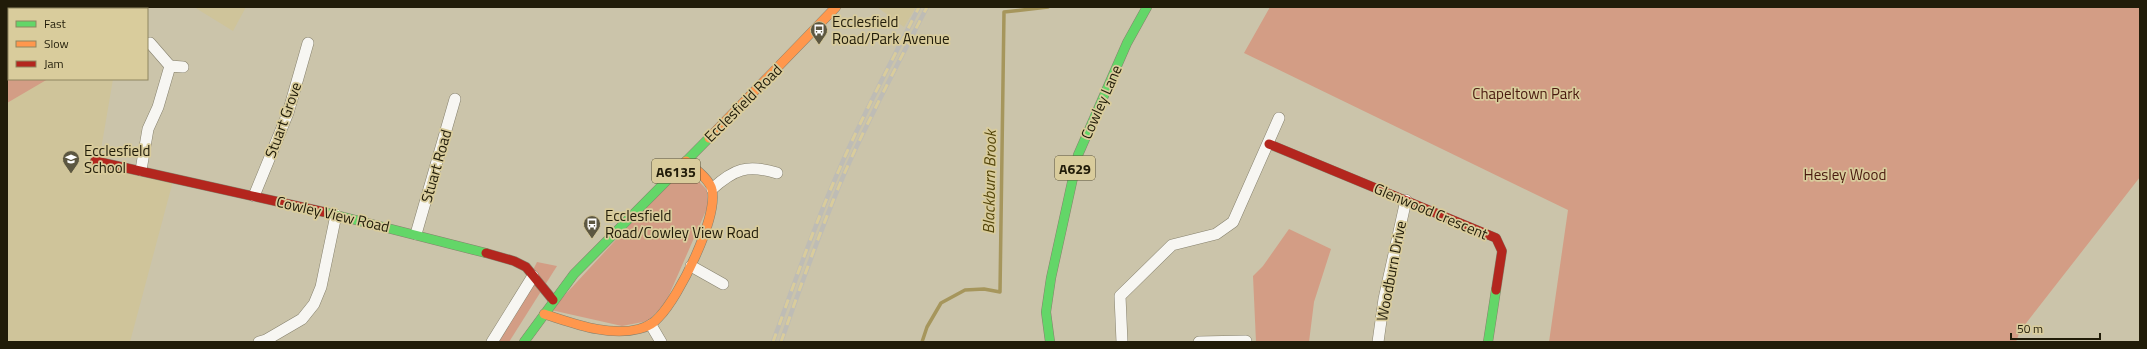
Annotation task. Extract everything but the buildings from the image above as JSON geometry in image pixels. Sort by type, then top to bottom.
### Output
[{"type":"street","name":"Ecclesfield Road","points":[[524,342],[553,300],[574,274],[747,100],[836,7]]},
{"type":"street","name":"Cowley Lane","points":[[1050,342],[1046,312],[1051,278],[1078,155],[1127,43],[1147,7]]},
{"type":"street","points":[[150,43],[170,66],[183,67]]},
{"type":"street","name":"Stuart Grove","points":[[254,196],[288,113],[308,43]]},
{"type":"street","points":[[141,170],[148,129],[158,107],[170,66]]},
{"type":"street","name":"Stuart Road","points":[[416,234],[455,99]]},
{"type":"street","points":[[1122,342],[1120,296],[1172,245],[1216,234],[1233,222],[1269,144],[1279,118]]},
{"type":"street","name":"Glenwood Crescent","points":[[1269,144],[1496,238],[1502,251],[1488,342]]},
{"type":"street","name":"Cowley View Road","points":[[95,161],[141,170],[416,234],[514,261],[526,267],[553,300]]},
{"type":"street","points":[[544,314],[585,326],[624,332],[650,325],[670,305],[691,266],[713,206],[712,189],[686,161]]},
{"type":"street","points":[[712,189],[736,171],[759,167],[777,173]]},
{"type":"street","name":"Woodburn Drive","points":[[1378,342],[1384,299],[1406,200]]},
{"type":"street","points":[[259,342],[266,340],[302,319],[314,304],[321,287],[336,215]]},
{"type":"street","points":[[691,266],[726,285]]},
{"type":"street","points":[[492,342],[533,276]]},
{"type":"street","points":[[650,325],[661,342]]},
{"type":"street","points":[[1200,342],[1246,341]]},
{"type":"shaded area","name":"Ecclesfield School","points":[[7,7],[126,7],[8,8],[8,80],[113,80],[98,167],[173,181],[130,342],[7,342]]},
{"type":"shaded area","points":[[194,7],[246,7],[233,31]]},
{"type":"shaded area","points":[[877,7],[916,7],[904,27]]},
{"type":"green space","name":"Hesley Wood","points":[[1270,7],[2140,7],[2140,177],[2020,331],[2016,342],[1549,342],[1568,210],[1244,53]]},
{"type":"green space","points":[[8,20],[8,80],[46,80],[7,103]]},
{"type":"green space","points":[[684,166],[707,190],[708,206],[666,302],[648,321],[622,326],[551,310]]},
{"type":"green space","points":[[1289,229],[1331,249],[1314,302],[1309,342],[1256,342],[1253,276],[1263,266]]},
{"type":"green space","points":[[537,262],[557,266],[509,342],[497,342]]},
{"type":"waterway","name":"Blackburn Brook","points":[[922,342],[927,327],[941,303],[965,290],[984,289],[1000,292],[1004,12],[1048,7]]},
{"type":"railway","points":[[773,342],[813,234],[848,149],[919,7]]},
{"type":"railway","points":[[781,342],[819,235],[845,172],[927,7]]},
{"type":"traffic: fast","points":[[1050,342],[1046,312],[1051,278],[1078,155],[1127,43],[1147,7]]},
{"type":"traffic: fast","points":[[524,342],[574,274],[709,138]]},
{"type":"traffic: fast","points":[[324,212],[486,253]]},
{"type":"traffic: fast","points":[[1488,342],[1496,290]]},
{"type":"traffic: slow","points":[[709,138],[836,7]]},
{"type":"traffic: slow","points":[[544,314],[591,328],[615,331],[627,331],[642,328],[657,319],[677,293],[686,275],[703,237],[712,203],[711,186],[701,174],[686,161]]},
{"type":"traffic: jam","points":[[1269,144],[1496,238],[1502,251],[1496,290]]},
{"type":"traffic: jam","points":[[95,161],[324,212]]},
{"type":"traffic: jam","points":[[486,253],[514,261],[526,267],[553,300]]},
{"type":"place","name":"Ecclesfield Road/Park Avenue","points":[[819,45]]},
{"type":"place","name":"Ecclesfield School","points":[[71,174]]},
{"type":"place","name":"Ecclesfield Road/Cowley View Road","points":[[592,239]]},
{"type":"park label","name":"Chapeltown Park","points":[[1526,93]]}]
